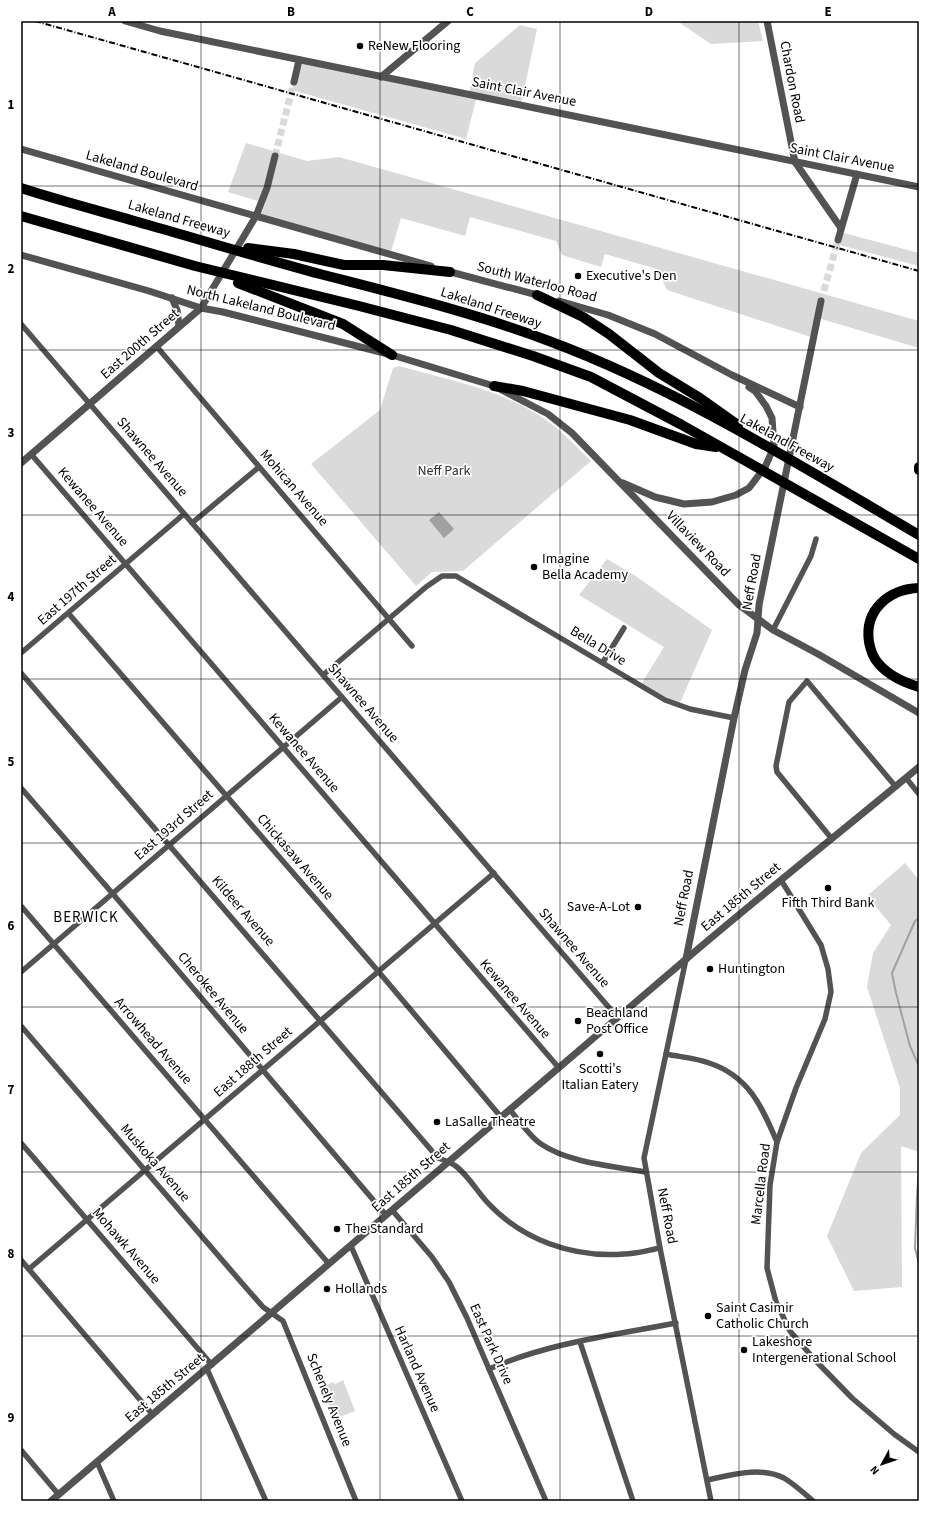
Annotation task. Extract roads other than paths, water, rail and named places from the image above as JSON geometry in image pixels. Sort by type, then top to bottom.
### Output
[{"type":"highway","name":"Lakeland Freeway","points":[[21,188],[211,242],[263,254],[486,319],[547,340],[606,363],[663,390],[747,434],[919,534]]},
{"type":"highway","points":[[21,216],[195,266],[246,283],[343,324],[392,355]]},
{"type":"highway","points":[[263,254],[294,254],[344,265],[383,265],[450,272]]},
{"type":"highway","points":[[246,283],[390,314],[451,330],[533,356],[591,377],[803,492],[919,559]]},
{"type":"highway","points":[[537,295],[583,317],[609,334],[659,374],[700,398],[747,434]]},
{"type":"highway","points":[[494,386],[523,391],[622,418],[696,444],[725,449]]},
{"type":"highway","points":[[919,588],[897,592],[881,602],[874,611],[868,634],[874,658],[883,669],[895,678],[919,687]]},
{"type":"street","name":"Saint Clair Avenue","points":[[125,21],[160,31],[919,187]]},
{"type":"street","points":[[381,77],[448,21]]},
{"type":"street","name":"Chardon Road","points":[[767,21],[794,162],[841,228]]},
{"type":"street","points":[[294,82],[299,60]]},
{"type":"street","name":"Lakeland Boulevard","points":[[21,149],[256,216]]},
{"type":"street","name":"East 200th Street","points":[[21,462],[201,308],[256,216],[267,188],[275,156]]},
{"type":"street","points":[[838,240],[857,174]]},
{"type":"street","name":"South Waterloo Road","points":[[256,216],[450,272],[608,315],[655,334],[732,375],[800,407]]},
{"type":"street","name":"North Lakeland Boulevard","points":[[21,255],[172,298],[201,308],[223,312],[392,355],[494,386]]},
{"type":"street","points":[[172,298],[177,310],[179,326]]},
{"type":"street","name":"Neff Road","points":[[711,1501],[645,1172],[644,1158],[686,959],[734,718],[745,670],[756,633],[759,605],[821,301]]},
{"type":"street","name":"Shawnee Avenue","points":[[21,324],[618,1018]]},
{"type":"street","name":"Mohican Avenue","points":[[157,347],[412,646]]},
{"type":"street","points":[[617,480],[655,497],[684,504],[712,502],[736,495],[749,488],[765,466],[774,447],[774,429],[772,418],[755,391],[732,375]]},
{"type":"street","name":"Villaview Road","points":[[494,386],[548,414],[572,433],[739,605],[758,620],[919,713]]},
{"type":"street","name":"Kewanee Avenue","points":[[31,454],[559,1068]]},
{"type":"street","points":[[192,523],[259,467]]},
{"type":"street","name":"East 197th Street","points":[[21,653],[69,614],[184,514]]},
{"type":"street","points":[[773,630],[811,556],[816,539]]},
{"type":"street","name":"Bella Drive","points":[[389,618],[426,587],[442,576],[456,576],[665,700],[690,709],[734,718]]},
{"type":"street","name":"Chickasaw Avenue","points":[[69,614],[378,971],[501,1117]]},
{"type":"street","points":[[323,675],[389,618]]},
{"type":"street","points":[[603,662],[624,628]]},
{"type":"street","name":"Kildeer Avenue","points":[[21,672],[438,1158],[457,1167],[487,1202],[506,1219],[536,1239],[553,1246],[585,1253],[605,1255],[626,1254],[660,1248]]},
{"type":"street","points":[[832,838],[777,772],[776,766],[789,702],[807,680],[896,787]]},
{"type":"street","name":"East 193rd Street","points":[[21,972],[342,697]]},
{"type":"street","name":"East 185th Street","points":[[51,1501],[273,1314],[389,1212],[686,959],[919,767]]},
{"type":"street","points":[[906,778],[919,794]]},
{"type":"street","name":"Cherokee Avenue","points":[[21,788],[262,1069],[389,1212]]},
{"type":"street","name":"East 188th Street","points":[[29,1269],[494,873]]},
{"type":"street","name":"Marcella Road","points":[[781,880],[821,945],[828,969],[831,992],[825,1019],[796,1088],[777,1142],[770,1185],[767,1268],[776,1302],[790,1331],[814,1359],[852,1398],[894,1434],[919,1452]]},
{"type":"street","name":"Arrowhead Avenue","points":[[21,906],[329,1264]]},
{"type":"street","name":"Muskoka Avenue","points":[[21,1026],[241,1282],[263,1307],[273,1314]]},
{"type":"street","points":[[666,1054],[709,1062],[729,1071],[745,1084],[755,1096],[777,1142]]},
{"type":"street","points":[[510,1110],[540,1143],[557,1153],[571,1158],[645,1172]]},
{"type":"street","name":"Mohawk Avenue","points":[[21,1143],[210,1367],[266,1501]]},
{"type":"street","name":"East Park Drive","points":[[389,1212],[432,1257],[449,1282],[467,1318],[546,1501]]},
{"type":"street","name":"Harland Avenue","points":[[351,1246],[462,1501]]},
{"type":"street","points":[[21,1260],[153,1415]]},
{"type":"street","name":"Schenely Avenue","points":[[273,1314],[284,1321],[356,1501]]},
{"type":"street","points":[[489,1369],[530,1353],[676,1323]]},
{"type":"street","points":[[580,1342],[633,1501]]},
{"type":"street","points":[[21,1450],[59,1494]]},
{"type":"street","points":[[97,1462],[114,1501]]},
{"type":"street","points":[[707,1480],[750,1472],[769,1473],[783,1478],[813,1501]]},
{"type":"waterway","points":[[919,918],[915,921],[892,973],[910,1046],[919,1066]]},
{"type":"waterway","points":[[919,1168],[915,1248],[919,1264]]},
{"type":"tunnel","points":[[275,156],[294,82]]},
{"type":"tunnel","points":[[821,301],[838,240]]},
{"type":"railway","points":[[35,21],[919,271]]},
{"type":"place","name":"ReNew Flooring","points":[[360,46]]},
{"type":"place","name":"Executive's Den","points":[[578,276]]},
{"type":"place","name":"Imagine Bella Academy","points":[[534,567]]},
{"type":"place","name":"Fifth Third Bank","points":[[828,888]]},
{"type":"place","name":"Save-A-Lot","points":[[638,907]]},
{"type":"place","name":"Huntington","points":[[710,969]]},
{"type":"place","name":"Beachland Post Office","points":[[578,1021]]},
{"type":"place","name":"Scotti's Italian Eatery","points":[[600,1054]]},
{"type":"place","name":"LaSalle Theatre","points":[[437,1122]]},
{"type":"place","name":"The Standard","points":[[337,1229]]},
{"type":"place","name":"Hollands","points":[[327,1289]]},
{"type":"place","name":"Saint Casimir Catholic Church","points":[[708,1316]]},
{"type":"place","name":"Lakeshore Intergenerational School","points":[[744,1350]]},
{"type":"district","name":"BERWICK","points":[[86,917]]},
{"type":"park label","name":"Neff Park","points":[[444,471]]}]
